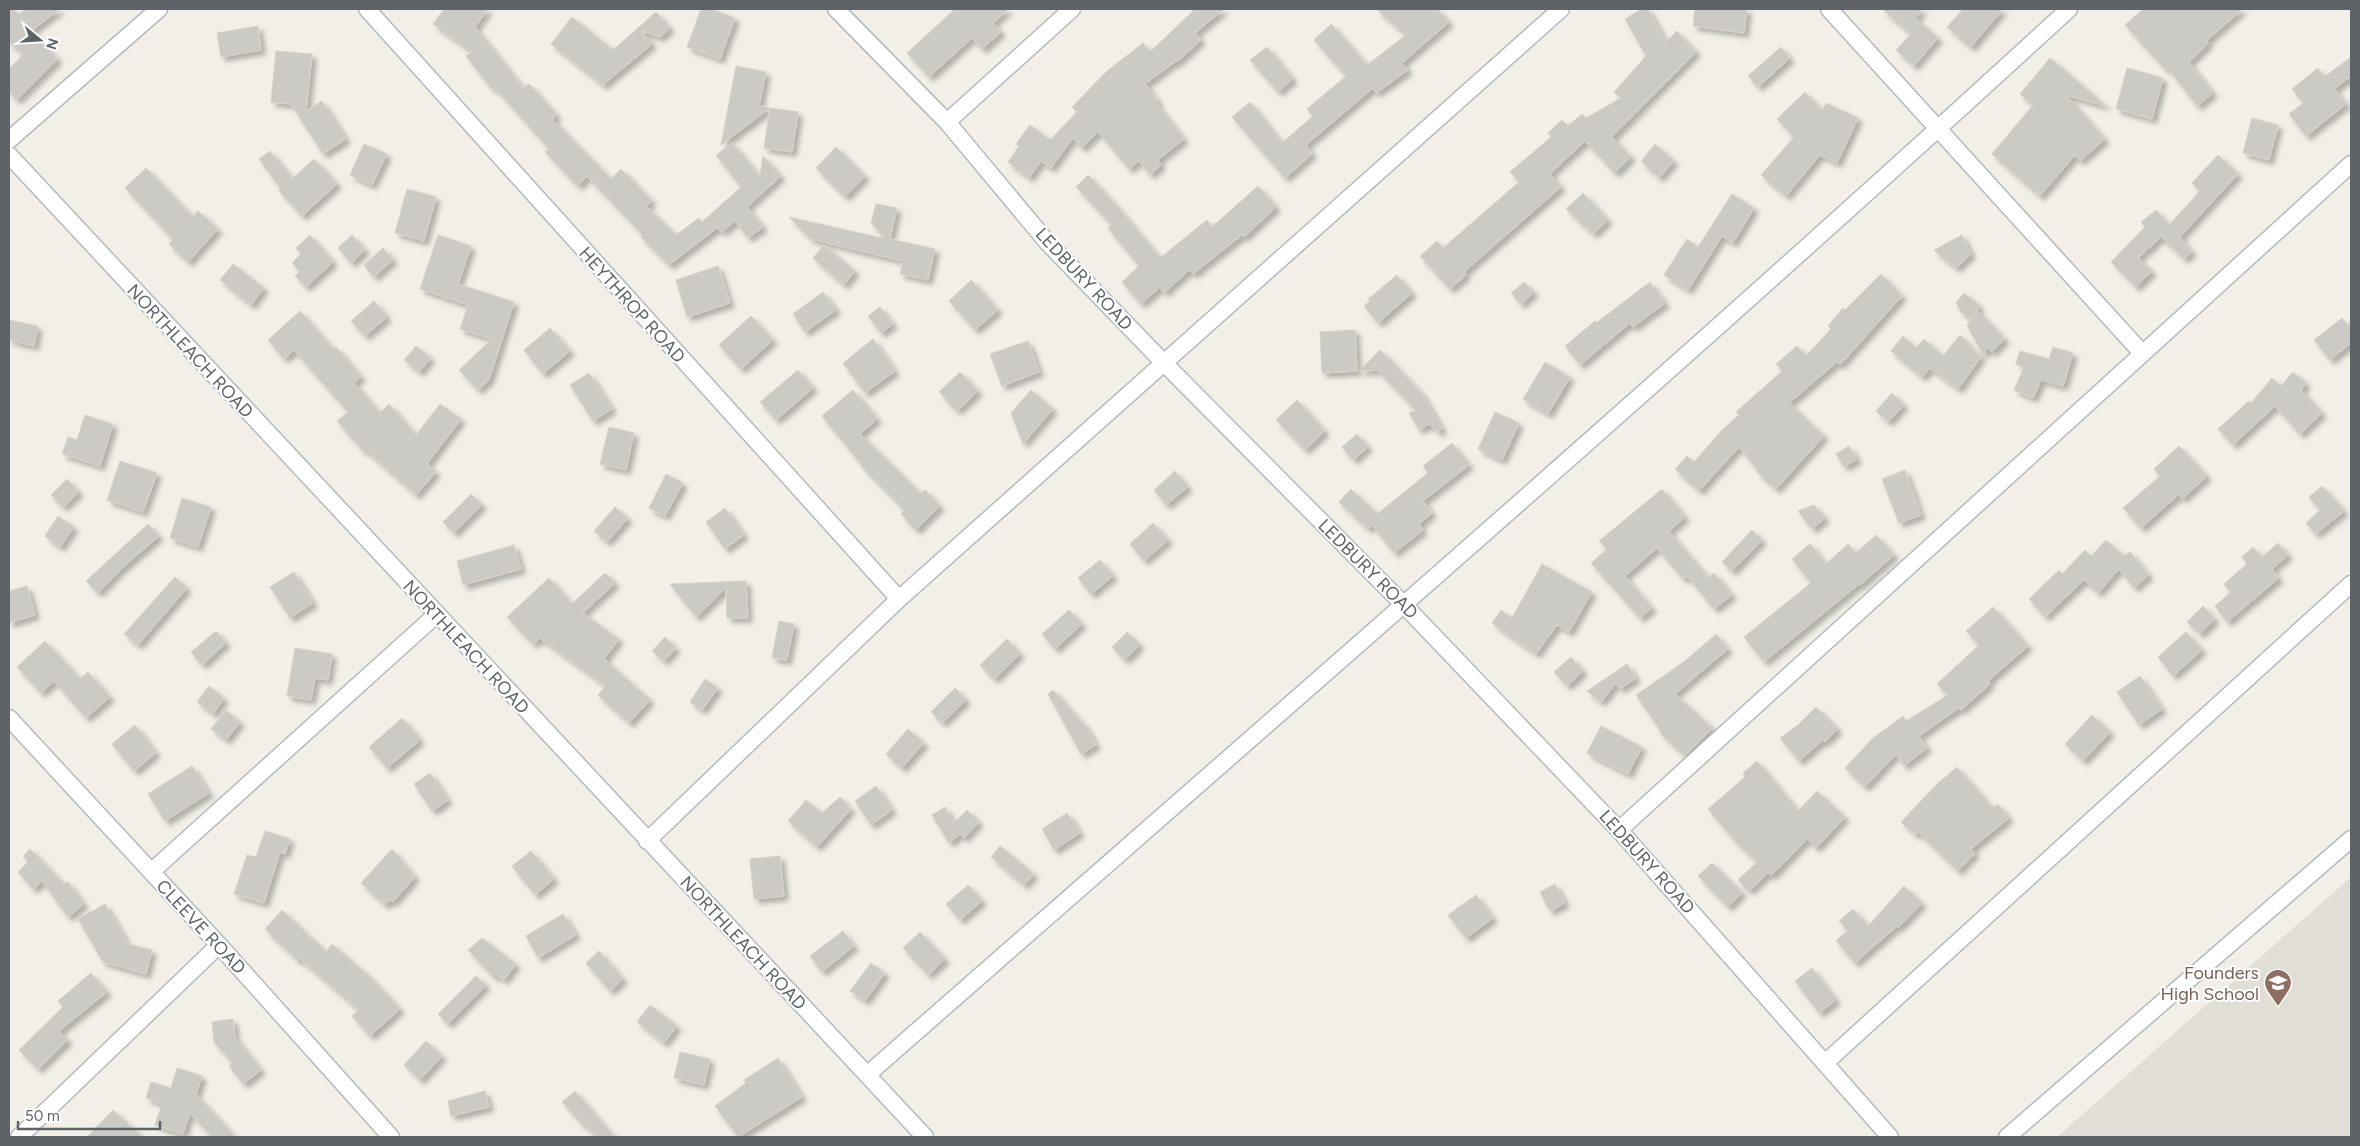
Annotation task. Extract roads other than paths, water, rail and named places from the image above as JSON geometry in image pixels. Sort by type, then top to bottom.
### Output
[{"type":"street","points":[[9,140],[159,9]]},
{"type":"street","name":"HEYTHROP ROAD","points":[[367,9],[899,599]]},
{"type":"street","name":"LEDBURY ROAD","points":[[836,9],[947,122],[1048,243],[1403,604],[1619,830],[1890,1137]]},
{"type":"street","points":[[947,122],[1072,9]]},
{"type":"street","points":[[647,841],[899,599],[1561,9]]},
{"type":"street","points":[[1829,9],[2142,353]]},
{"type":"street","points":[[867,1075],[1403,604],[1938,129],[2069,9]]},
{"type":"street","name":"NORTHLEACH ROAD","points":[[9,155],[925,1137]]},
{"type":"street","points":[[1619,830],[2351,164]]},
{"type":"street","points":[[1825,1063],[2351,584]]},
{"type":"street","points":[[151,872],[437,614]]},
{"type":"street","name":"CLEEVE ROAD","points":[[9,718],[219,945],[391,1137]]},
{"type":"street","points":[[2007,1137],[2351,839]]},
{"type":"street","points":[[19,1137],[219,945]]},
{"type":"place","name":"Founders High School","points":[[2278,1007]]}]
